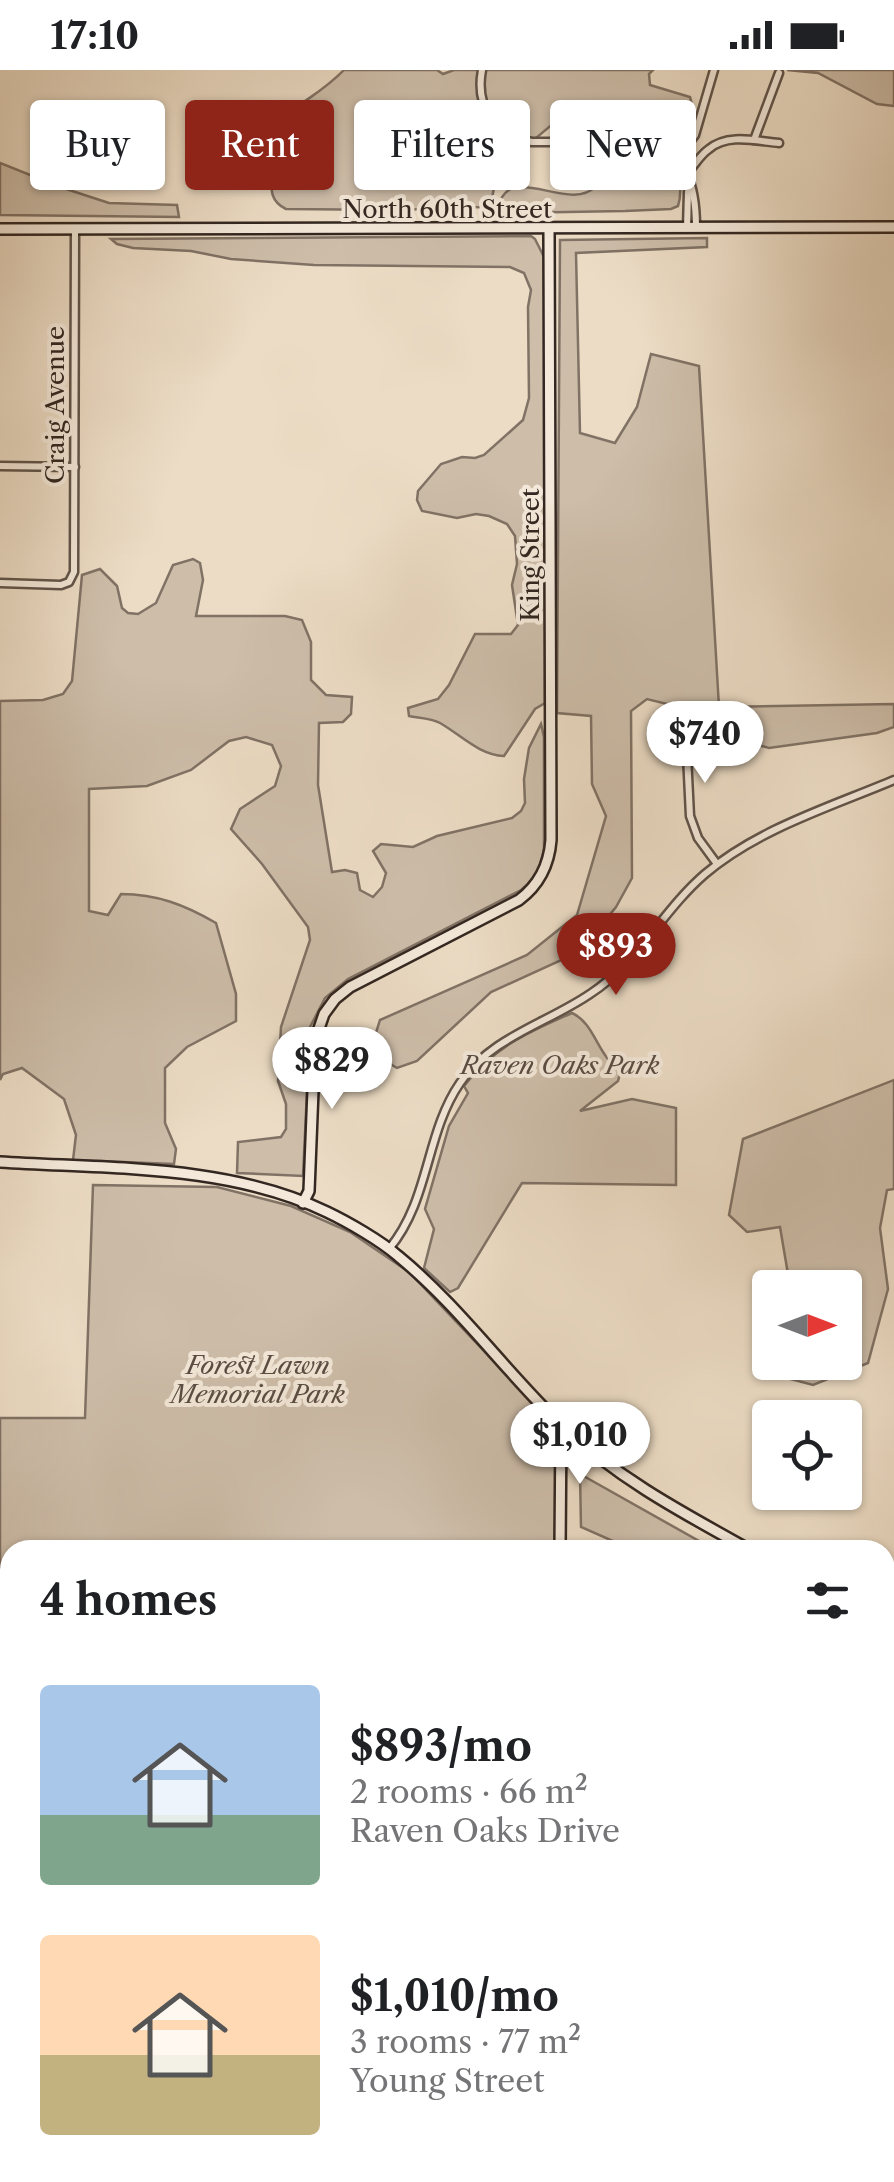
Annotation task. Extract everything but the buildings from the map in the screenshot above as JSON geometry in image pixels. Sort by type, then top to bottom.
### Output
[{"type":"main road","name":"North 60th Street","points":[[0,230],[894,227]]},
{"type":"main road","name":"King Street","points":[[303,1204],[308,1191],[316,1040],[320,1022],[332,1002],[355,984],[513,904],[525,896],[547,864],[551,840],[549,229]]},
{"type":"main road","points":[[0,1162],[204,1176],[240,1182],[327,1212],[389,1249],[445,1301],[561,1424],[614,1470],[732,1540]]},
{"type":"main road","points":[[560,1540],[561,1424]]},
{"type":"street","points":[[482,70],[480,91],[486,111],[499,129],[515,138],[550,142]]},
{"type":"street","points":[[696,131],[714,70]]},
{"type":"street","points":[[754,140],[779,73]]},
{"type":"street","points":[[696,162],[716,143],[728,140],[779,143]]},
{"type":"street","points":[[688,190],[692,228]]},
{"type":"street","name":"Craig Avenue","points":[[0,583],[61,585],[74,572],[75,230]]},
{"type":"street","points":[[0,466],[75,467]]},
{"type":"street","points":[[685,714],[690,816],[698,838],[717,864]]},
{"type":"street","points":[[389,1249],[414,1208],[444,1114],[468,1072],[513,1036],[608,981],[638,952],[686,892],[717,864],[765,834],[894,780]]},
{"type":"green space","points":[[344,70],[437,70],[443,74],[454,70],[653,70],[649,74],[650,85],[691,100],[550,100],[550,126],[530,143],[530,100],[354,100],[354,190],[494,190],[491,204],[396,210],[286,209],[277,203],[272,190],[334,190],[334,100],[307,100]]},
{"type":"green space","points":[[787,70],[894,70],[894,106],[877,104],[818,73]]},
{"type":"green space","points":[[0,163],[30,175],[30,190],[69,190],[109,203],[177,205],[179,217],[0,215]]},
{"type":"green space","points":[[530,188],[571,195],[680,190],[678,206],[671,209],[501,213],[498,209],[510,190]]},
{"type":"green space","points":[[531,236],[545,259],[545,703],[535,709],[504,756],[478,748],[436,721],[409,716],[408,708],[438,699],[475,634],[511,634],[518,625],[512,585],[517,564],[515,536],[507,524],[476,514],[457,518],[422,511],[417,500],[418,491],[441,464],[484,455],[523,420],[529,398],[531,290],[524,273],[510,267],[314,265],[231,259],[191,251],[133,248],[111,239]]},
{"type":"green space","points":[[707,238],[707,247],[576,253],[580,433],[615,443],[637,407],[651,354],[699,366],[719,707],[894,704],[894,727],[877,733],[769,748],[711,732],[700,712],[647,699],[631,711],[632,878],[616,907],[579,952],[491,992],[417,1061],[397,1068],[370,1052],[380,1020],[527,955],[577,915],[606,816],[592,784],[591,716],[557,713],[560,240]]},
{"type":"green space","points":[[193,559],[200,563],[203,580],[196,616],[285,616],[302,620],[311,642],[311,680],[326,695],[352,697],[351,714],[343,722],[319,723],[318,785],[332,872],[357,873],[360,890],[373,897],[382,887],[386,873],[373,851],[381,844],[413,847],[437,836],[512,818],[521,811],[529,748],[541,724],[544,737],[544,850],[537,876],[521,890],[348,979],[325,998],[310,1027],[303,1176],[237,1173],[238,1142],[281,1137],[286,1129],[286,1104],[278,1081],[281,1027],[310,940],[308,927],[231,829],[240,809],[275,786],[281,766],[272,745],[246,737],[229,741],[191,770],[147,786],[89,789],[89,911],[108,915],[121,894],[147,896],[216,923],[236,994],[236,1021],[187,1047],[165,1068],[165,1123],[176,1149],[174,1164],[73,1160],[76,1135],[64,1099],[22,1068],[3,1074],[0,1080],[0,701],[43,700],[63,694],[72,681],[82,575],[100,569],[117,586],[122,608],[138,614],[156,603],[173,565]]},
{"type":"green space","name":"Raven Oaks Park","points":[[572,1013],[621,1070],[618,1081],[580,1111],[632,1099],[676,1108],[676,1185],[522,1183],[458,1288],[450,1292],[424,1268],[434,1229],[425,1209],[449,1126],[468,1093],[464,1086],[500,1051]]},
{"type":"green space","points":[[894,1080],[894,1189],[887,1190],[880,1228],[888,1289],[868,1363],[862,1365],[862,1270],[787,1270],[780,1227],[747,1232],[729,1215],[743,1139]]},
{"type":"green space","name":"Forest Lawn Memorial Park","points":[[93,1185],[217,1187],[291,1206],[350,1232],[409,1272],[557,1428],[556,1540],[0,1540],[0,1418],[85,1418]]},
{"type":"green space","points":[[794,1380],[826,1380],[813,1385]]},
{"type":"green space","points":[[580,1474],[697,1540],[610,1540],[581,1527]]}]
